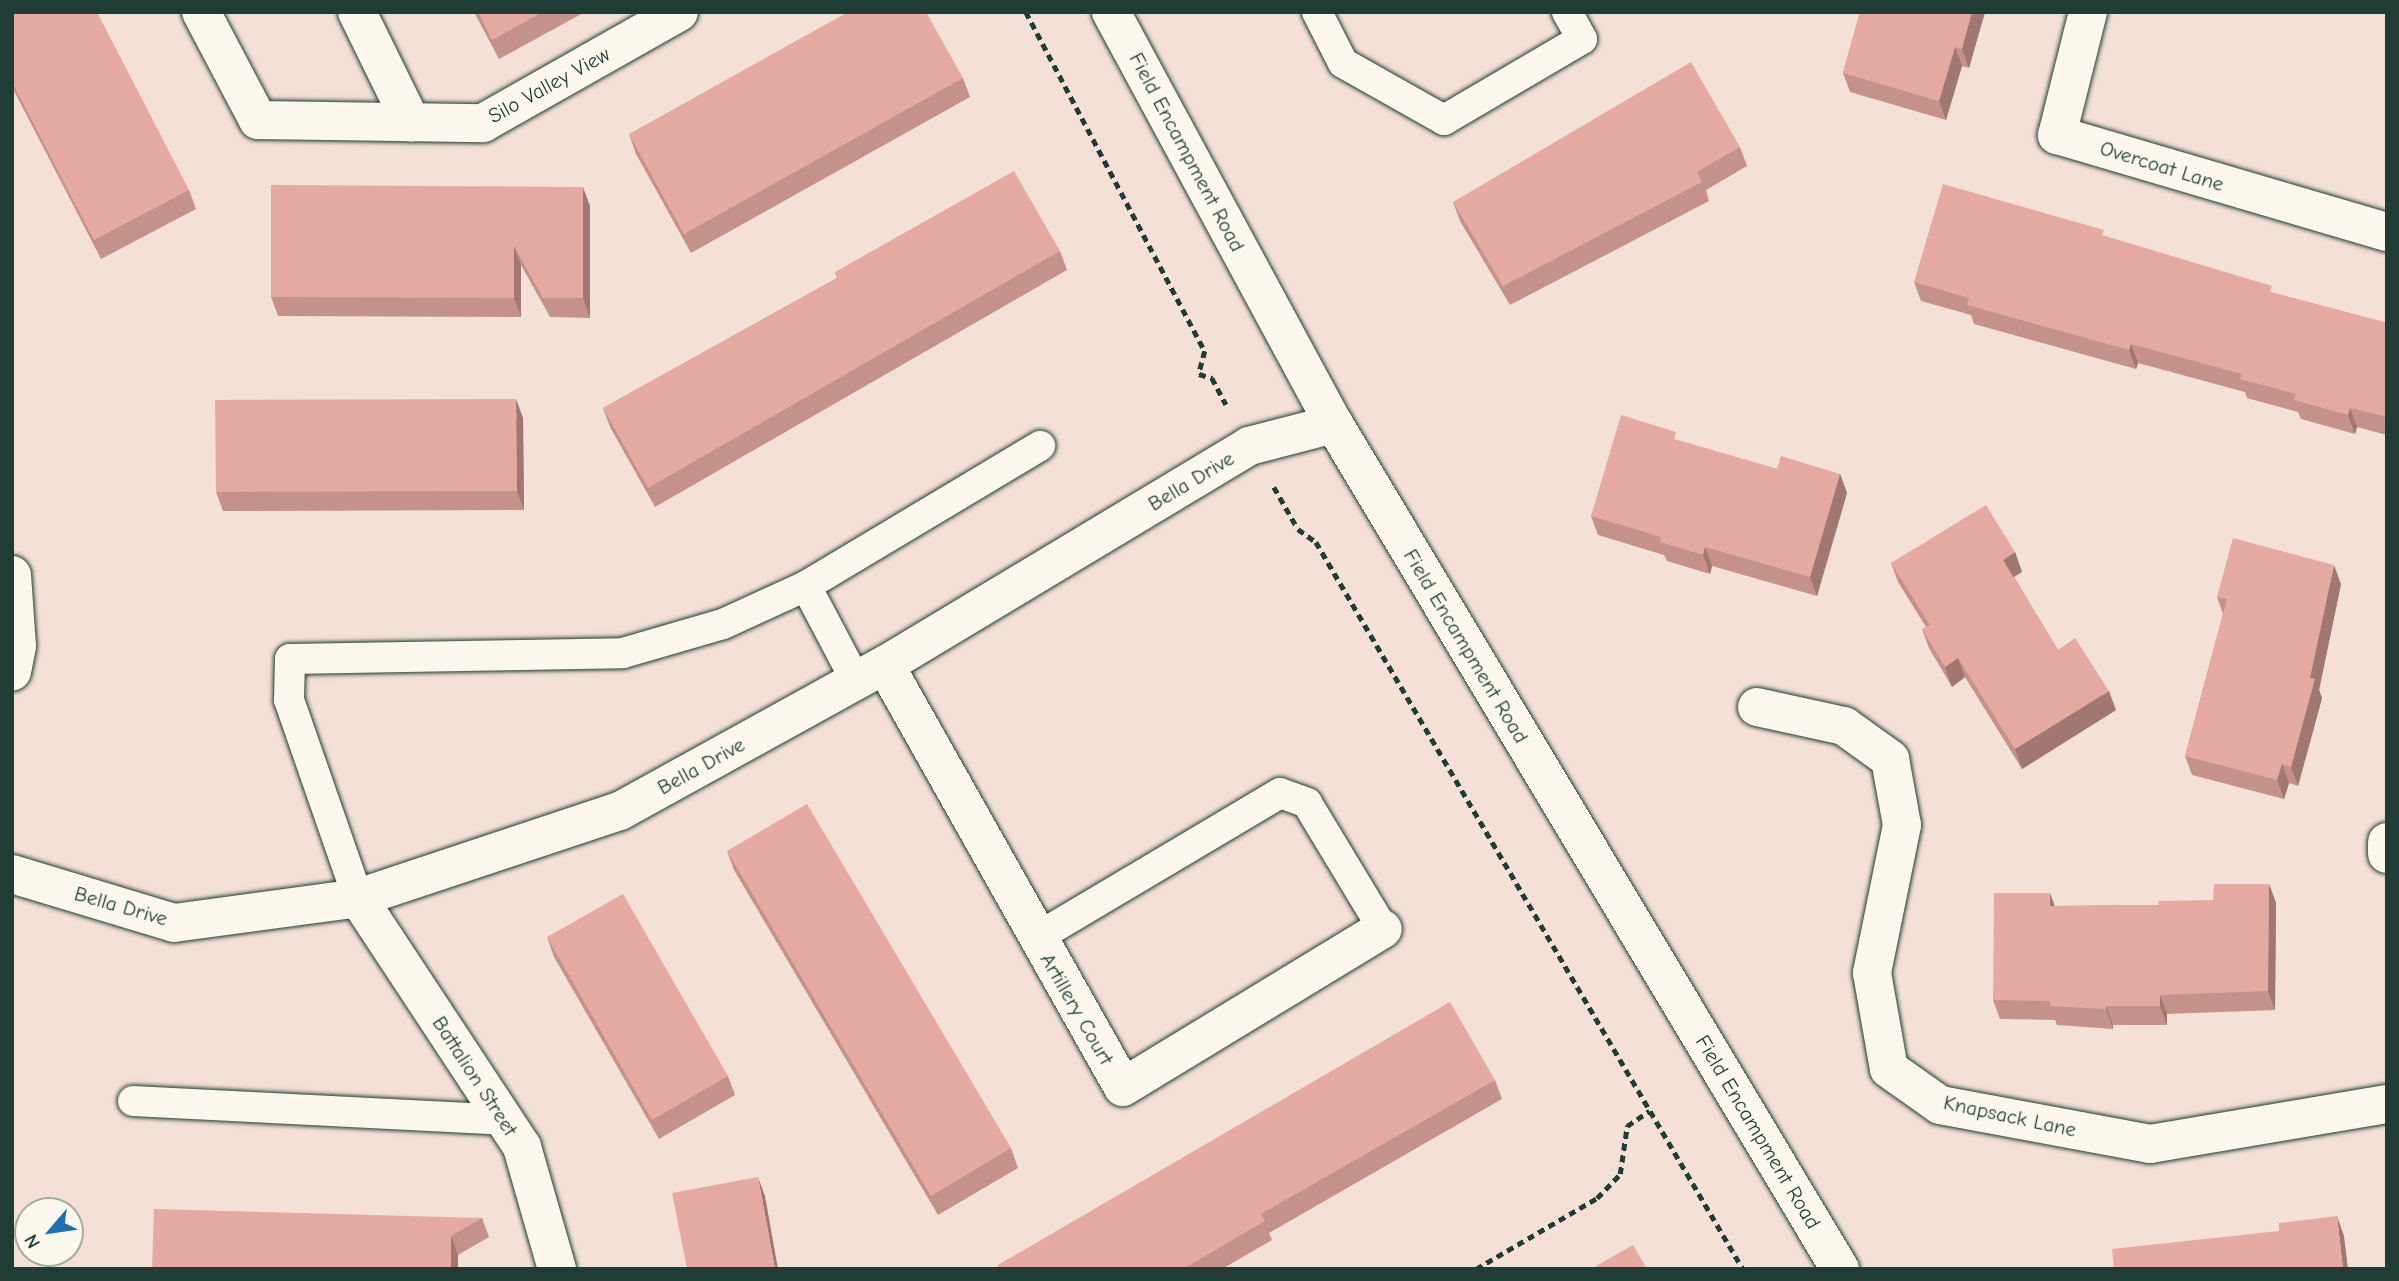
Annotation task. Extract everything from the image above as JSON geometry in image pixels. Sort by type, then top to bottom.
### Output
[{"type":"street","name":"Silo Valley View","points":[[201,12],[258,120],[483,123],[679,12]]},
{"type":"street","points":[[357,12],[411,122]]},
{"type":"street","name":"Field Encampment Road","points":[[1111,12],[1334,424],[1840,1269]]},
{"type":"street","name":"Overcoat Lane","points":[[2088,12],[2057,135],[2387,232]]},
{"type":"street","name":"Bella Drive","points":[[12,874],[174,923],[358,898],[620,811],[871,673],[1249,446],[1334,424]]},
{"type":"street","points":[[12,575],[17,646],[12,672]]},
{"type":"street","name":"Artillery Court","points":[[871,673],[1036,938],[1123,1087],[1383,929]]},
{"type":"street","name":"Knapsack Lane","points":[[1757,707],[1844,726],[1890,759],[1902,825],[1872,973],[1889,1069],[1941,1105],[2150,1144],[2387,1104]]},
{"type":"street","points":[[2387,842],[2387,854]]},
{"type":"street","name":"Battalion Street","points":[[358,898],[522,1147],[557,1269]]},
{"type":"lane","points":[[1317,12],[1343,63],[1444,120],[1582,40],[1567,12]]},
{"type":"lane","points":[[358,898],[289,699],[290,659],[623,653],[723,624],[806,586],[1040,446]]},
{"type":"lane","points":[[806,586],[871,673]]},
{"type":"lane","points":[[1036,938],[1280,793],[1307,803],[1383,929]]},
{"type":"lane","points":[[133,1101],[504,1121]]},
{"type":"path","points":[[1026,12],[1205,351],[1199,374],[1212,378]]},
{"type":"path","points":[[1284,504],[1298,529],[1316,542],[1743,1269]]},
{"type":"path","points":[[1476,1269],[1597,1198],[1620,1174],[1627,1126],[1649,1111]]},
{"type":"building","points":[[12,12],[97,12],[189,190],[94,240],[12,82]]},
{"type":"building","points":[[478,12],[543,12],[492,40]]},
{"type":"building","points":[[848,12],[926,12],[963,78],[684,234],[629,134]]},
{"type":"building","points":[[1860,12],[1972,12],[1962,49],[1955,47],[1939,101],[1843,73]]},
{"type":"building","points":[[1691,62],[1740,147],[1697,172],[1702,182],[1503,286],[1453,202]]},
{"type":"building","points":[[1014,171],[1060,251],[648,488],[603,408],[838,278],[835,272]]},
{"type":"building","points":[[1943,184],[2104,230],[2102,235],[2272,286],[2270,292],[2387,323],[2387,417],[2350,408],[2348,415],[2294,400],[2296,394],[2240,379],[2242,374],[2131,344],[2129,350],[1967,305],[1969,298],[1914,282]]},
{"type":"building","points":[[271,185],[583,187],[583,298],[543,298],[514,246],[514,298],[271,297]]},
{"type":"building","points":[[516,399],[517,491],[216,492],[215,400]]},
{"type":"building","points":[[1621,415],[1676,432],[1674,439],[1777,469],[1781,456],[1840,474],[1810,577],[1705,547],[1703,555],[1660,542],[1661,537],[1591,516]]},
{"type":"building","points":[[1986,505],[2015,552],[2003,560],[2058,650],[2075,638],[2109,691],[2015,749],[1958,658],[1945,667],[1922,629],[1930,625],[1891,563]]},
{"type":"building","points":[[2233,538],[2334,565],[2310,678],[2315,679],[2291,767],[2282,764],[2277,780],[2185,756],[2227,599],[2217,597]]},
{"type":"building","points":[[807,804],[1011,1148],[931,1196],[727,851]]},
{"type":"building","points":[[2214,884],[2269,884],[2268,991],[2160,995],[2160,1006],[2106,1006],[2106,1009],[2050,1006],[2050,1001],[1993,1000],[1994,893],[2050,893],[2050,906],[2159,905],[2158,901],[2213,900]]},
{"type":"building","points":[[623,894],[728,1076],[652,1120],[547,937]]},
{"type":"building","points":[[1450,1002],[1495,1080],[1261,1214],[1265,1221],[1183,1269],[1000,1269],[998,1265]]},
{"type":"building","points":[[758,1177],[775,1269],[687,1269],[672,1193]]},
{"type":"building","points":[[154,1209],[482,1218],[451,1236],[451,1269],[152,1269]]},
{"type":"building","points":[[2337,1216],[2343,1269],[2114,1269],[2112,1249],[2279,1231],[2279,1223]]},
{"type":"building","points":[[1633,1245],[1647,1269],[1591,1269]]}]
